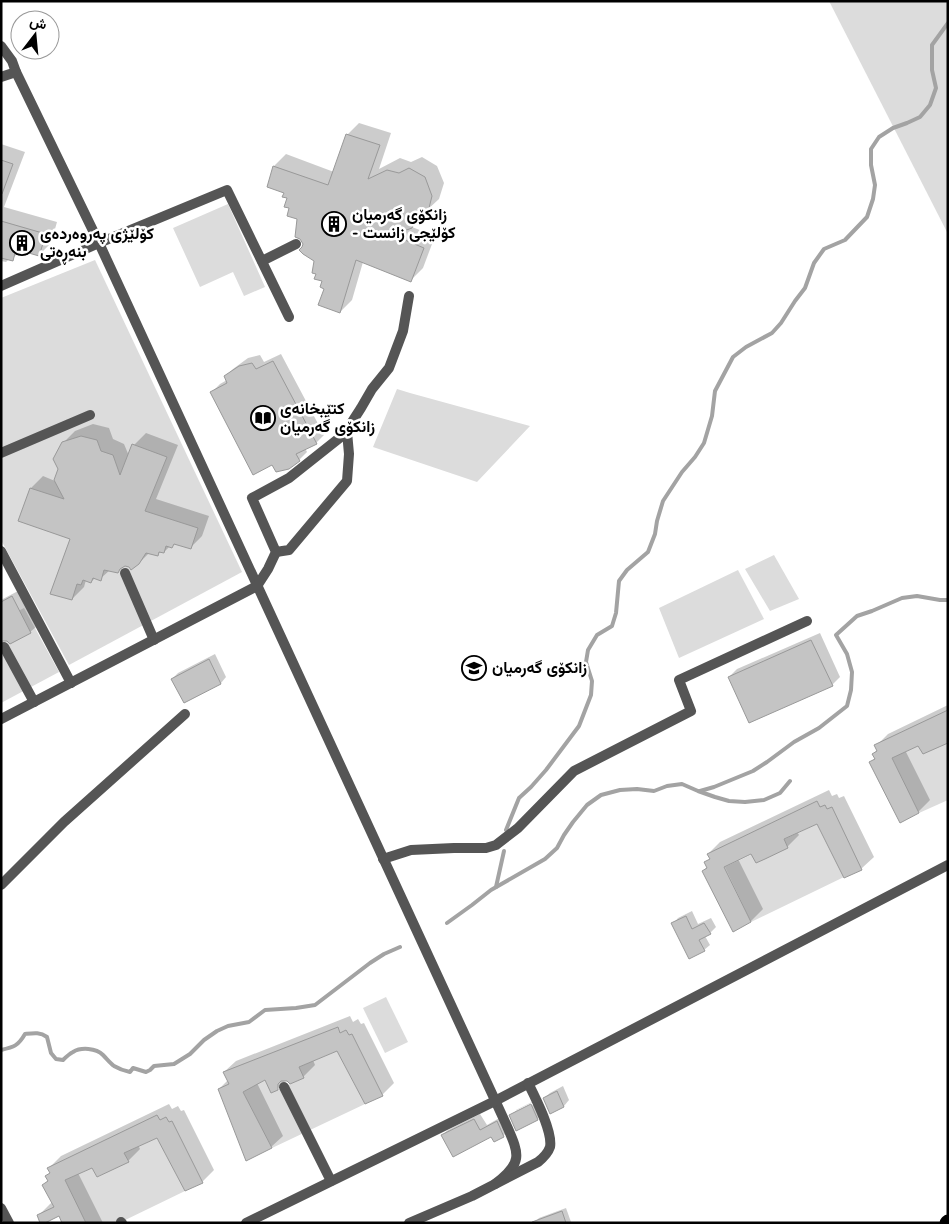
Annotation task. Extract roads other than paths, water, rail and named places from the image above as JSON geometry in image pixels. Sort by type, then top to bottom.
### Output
[{"type":"street","points":[[1,46],[12,61],[99,243],[515,1147],[516,1159],[511,1171],[495,1184]]},
{"type":"street","points":[[1,78],[16,72]]},
{"type":"street","points":[[1,286],[228,190],[289,317]]},
{"type":"street","points":[[262,261],[296,244]]},
{"type":"street","points":[[1,720],[257,586],[276,552],[252,498],[288,478],[347,432],[372,389],[389,368],[403,331],[409,296]]},
{"type":"street","points":[[1,454],[90,415]]},
{"type":"street","points":[[276,552],[289,550],[347,480],[349,454],[347,432]]},
{"type":"street","points":[[1,551],[72,683]]},
{"type":"street","points":[[125,572],[154,640]]},
{"type":"street","points":[[383,859],[411,850],[486,848],[496,845],[518,828],[574,771],[690,710],[679,680],[807,621]]},
{"type":"street","points":[[4,647],[34,702]]},
{"type":"street","points":[[1,885],[64,822],[185,714]]},
{"type":"street","points":[[246,1223],[495,1101],[948,865]]},
{"type":"street","points":[[409,1223],[472,1196],[538,1162],[547,1153],[550,1145],[547,1125],[528,1083]]},
{"type":"street","points":[[284,1087],[331,1181]]},
{"type":"street","points":[[1,1208],[9,1223]]},
{"type":"waterway","points":[[506,830],[519,798],[546,770],[579,726],[591,695],[592,681],[586,662],[588,650],[597,635],[612,626],[616,613],[619,581],[627,570],[648,552],[655,534],[663,501],[704,443],[712,416],[715,391],[733,357],[746,347],[772,333],[805,288],[814,263],[824,249],[845,240],[867,217],[875,185],[871,165],[871,149],[879,137],[893,128],[920,117],[930,105],[936,88],[932,70],[932,45],[948,23]]},
{"type":"waterway","points":[[700,791],[753,771],[794,742],[819,728],[847,706],[851,690],[852,672],[847,654],[836,635],[857,616],[902,598],[917,596],[948,600]]},
{"type":"waterway","points":[[447,923],[491,890],[545,859],[557,848],[573,822],[587,805],[601,795],[620,790],[654,791],[667,786],[682,784],[715,797],[729,801],[745,802],[764,800],[780,793],[790,781]]},
{"type":"waterway","points":[[496,887],[504,851]]},
{"type":"waterway","points":[[1,1050],[15,1045],[25,1034],[34,1033],[47,1037],[51,1053],[56,1059],[63,1060],[76,1050],[88,1049],[100,1053],[120,1069],[130,1072],[133,1068],[146,1072],[154,1066],[174,1064],[190,1054],[204,1040],[217,1031],[228,1026],[249,1022],[265,1010],[315,1005],[370,963],[400,947]]},
{"type":"place","name":"زانکۆی گەرمیان - کۆلێجی زانست","points":[[334,224]]},
{"type":"place","name":"کۆلێژی پەروەردەی بنەڕەتی","points":[[22,243]]},
{"type":"place","name":"کتێبخانەی زانکۆی گەرمیان","points":[[263,418]]},
{"type":"place","name":"زانکۆی گەرمیان","points":[[474,668]]}]
